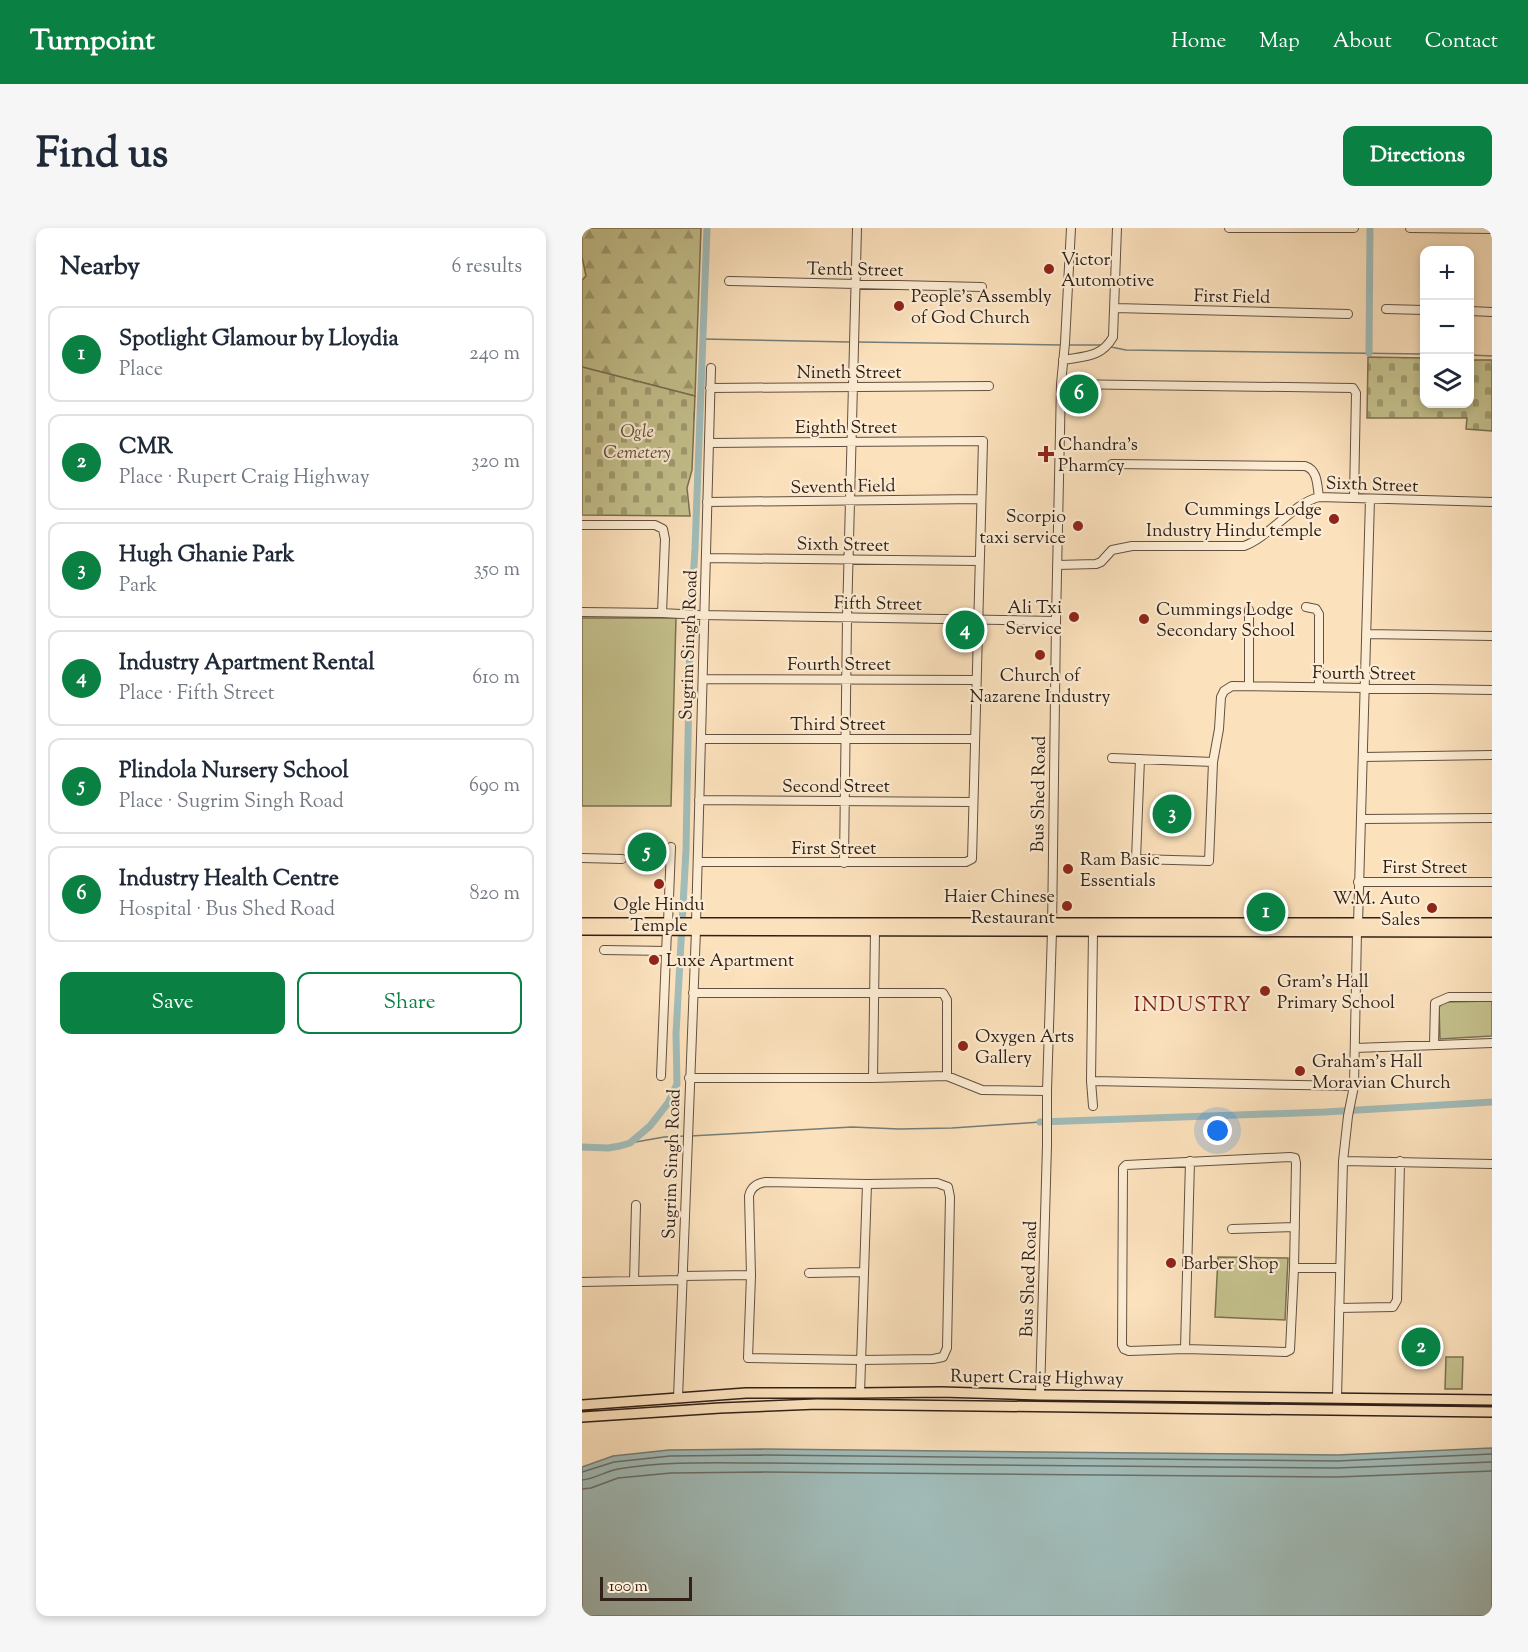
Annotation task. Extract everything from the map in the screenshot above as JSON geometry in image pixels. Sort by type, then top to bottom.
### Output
[{"type":"main road","points":[[582,923],[875,930],[1052,927],[1093,931],[1357,928],[1492,923]]},
{"type":"main road","points":[[582,930],[668,926]]},
{"type":"main road","points":[[695,927],[1357,928],[1492,932]]},
{"type":"main road","name":"Rupert Craig Highway","points":[[582,1406],[746,1394],[940,1392],[1492,1400]]},
{"type":"main road","name":"Rupert Craig Highway","points":[[582,1417],[817,1404],[1492,1412]]},
{"type":"street","points":[[844,863],[848,559],[857,228]]},
{"type":"street","name":"Bus Shed Road","points":[[1040,1395],[1052,927],[1061,384],[1071,228]]},
{"type":"street","points":[[1063,360],[1091,356],[1113,336],[1118,228]]},
{"type":"street","points":[[1229,228],[1354,228]]},
{"type":"street","points":[[1410,228],[1492,229]]},
{"type":"street","name":"Tenth Street","points":[[729,281],[981,287]]},
{"type":"street","name":"First Field","points":[[1115,308],[1348,314]]},
{"type":"street","points":[[1386,309],[1420,310]]},
{"type":"street","points":[[1474,311],[1492,312]]},
{"type":"street","name":"Sugrim Singh Road","points":[[678,1398],[698,862],[703,679],[702,615],[706,558],[711,368]]},
{"type":"street","points":[[1061,384],[1353,388],[1356,393],[1354,498]]},
{"type":"street","name":"Nineth Street","points":[[710,388],[988,386]]},
{"type":"street","name":"Eighth Street","points":[[709,443],[982,441],[980,499]]},
{"type":"street","points":[[1112,464],[1305,465],[1314,472],[1318,497]]},
{"type":"street","name":"Sixth Street","points":[[1058,565],[1093,565],[1101,562],[1112,550],[1132,546],[1244,546],[1256,540],[1303,504],[1318,497],[1492,502]]},
{"type":"street","points":[[973,802],[980,499]]},
{"type":"street","name":"Seventh Field","points":[[707,502],[980,499]]},
{"type":"street","points":[[1337,1398],[1343,1161],[1354,1086],[1370,499]]},
{"type":"street","points":[[582,525],[655,525],[663,529],[665,539],[662,613]]},
{"type":"street","name":"Sixth Street","points":[[706,558],[979,561]]},
{"type":"street","points":[[1306,608],[1316,609],[1319,614],[1319,687]]},
{"type":"street","points":[[1249,610],[1249,686]]},
{"type":"street","name":"Fifth Street","points":[[582,612],[1056,621]]},
{"type":"street","points":[[1366,634],[1492,636]]},
{"type":"street","name":"Fourth Street","points":[[703,679],[976,680]]},
{"type":"street","name":"Fourth Street","points":[[1213,762],[1219,729],[1221,697],[1226,688],[1232,686],[1492,690]]},
{"type":"street","name":"Third Street","points":[[701,739],[975,739]]},
{"type":"street","points":[[1363,757],[1492,755]]},
{"type":"street","points":[[1112,758],[1140,759],[1213,762],[1209,861],[1136,859],[1140,759]]},
{"type":"street","name":"Second Street","points":[[699,800],[973,802]]},
{"type":"street","name":"First Street","points":[[698,862],[970,861],[972,859],[973,802]]},
{"type":"street","points":[[1362,819],[1492,818]]},
{"type":"street","points":[[661,1076],[671,847]]},
{"type":"street","points":[[582,858],[622,859]]},
{"type":"street","name":"First Street","points":[[1359,882],[1492,882]]},
{"type":"street","points":[[873,1078],[875,930]]},
{"type":"street","points":[[1093,931],[1091,1081],[1093,1106]]},
{"type":"street","points":[[604,950],[666,951]]},
{"type":"street","points":[[693,993],[941,993],[947,1000],[947,1076]]},
{"type":"street","points":[[1434,1045],[1435,1003],[1449,997],[1492,997]]},
{"type":"street","points":[[1355,1048],[1492,1043]]},
{"type":"street","points":[[689,1078],[947,1076],[982,1090],[1047,1091]]},
{"type":"street","points":[[1091,1081],[1354,1086]]},
{"type":"street","points":[[1295,1158],[1295,1227],[1290,1350],[1286,1352],[1129,1351],[1124,1349],[1122,1345],[1124,1167],[1126,1165],[1295,1158]]},
{"type":"street","points":[[1185,1350],[1190,1161]]},
{"type":"street","points":[[1343,1161],[1492,1164]]},
{"type":"street","points":[[1339,1308],[1393,1307],[1397,1300],[1400,1161]]},
{"type":"street","points":[[760,1183],[938,1183],[948,1187],[951,1197],[947,1348],[944,1357],[861,1360],[748,1358],[750,1275],[749,1196],[752,1188],[760,1183]]},
{"type":"street","points":[[860,1393],[867,1184]]},
{"type":"street","points":[[634,1281],[636,1205]]},
{"type":"street","points":[[1232,1229],[1295,1227]]},
{"type":"street","points":[[1294,1268],[1339,1268]]},
{"type":"street","points":[[809,1273],[864,1272]]},
{"type":"street","points":[[582,1282],[750,1275]]},
{"type":"green space","points":[[582,228],[701,228],[695,396],[582,367],[582,280],[586,276],[582,257]]},
{"type":"green space","points":[[1368,357],[1420,358],[1420,408],[1474,408],[1474,360],[1492,360],[1492,431],[1466,429],[1467,418],[1367,418]]},
{"type":"green space","name":"Ogle Cemetery","points":[[582,367],[695,396],[692,470],[687,488],[690,516],[582,515]]},
{"type":"green space","points":[[582,618],[676,618],[671,806],[582,806]]},
{"type":"green space","points":[[1492,1001],[1492,1036],[1440,1039],[1439,1007],[1444,1002]]},
{"type":"green space","points":[[1218,1257],[1288,1258],[1285,1320],[1215,1317]]},
{"type":"green space","points":[[1446,1357],[1463,1357],[1462,1389],[1445,1389]]},
{"type":"water","points":[[1492,1448],[1492,1616],[582,1616],[582,1467],[613,1456],[669,1450],[764,1449],[1337,1455]]},
{"type":"waterway","points":[[582,1147],[608,1148],[630,1143],[650,1126],[668,1103],[677,1084],[676,1034],[686,850],[690,632],[707,228]]},
{"type":"waterway","points":[[1369,353],[1370,228]]},
{"type":"waterway","points":[[703,339],[849,342]]},
{"type":"waterway","points":[[857,342],[1061,345]]},
{"type":"waterway","points":[[1069,345],[1101,345]]},
{"type":"waterway","points":[[1111,347],[1126,350],[1420,354]]},
{"type":"waterway","points":[[1474,355],[1492,356]]},
{"type":"waterway","points":[[1040,1122],[1325,1112],[1492,1102]]},
{"type":"waterway","points":[[690,1136],[852,1127],[952,1128],[1040,1122]]},
{"type":"waterway","points":[[630,1143],[686,1136]]},
{"type":"place","name":"Victor Automotive","points":[[1049,269]]},
{"type":"place","name":"People's Assembly of God Church","points":[[899,306]]},
{"type":"place","name":"Industry Health Centre","points":[[1079,394]]},
{"type":"place","name":"Chandra's Pharmcy","points":[[1046,454]]},
{"type":"place","name":"Cummings Lodge Industry Hindu temple","points":[[1334,519]]},
{"type":"place","name":"Scorpio taxi service","points":[[1078,526]]},
{"type":"place","name":"Ali Txi Service","points":[[1074,617]]},
{"type":"place","name":"Cummings Lodge Secondary School","points":[[1144,619]]},
{"type":"place","name":"Industry Apartment Rental","points":[[965,630]]},
{"type":"place","name":"Church of Nazarene Industry","points":[[1040,655]]},
{"type":"place","name":"Hugh Ghanie Park","points":[[1172,814]]},
{"type":"place","name":"Plindola Nursery School","points":[[647,852]]},
{"type":"place","name":"Ram Basic Essentials","points":[[1068,869]]},
{"type":"place","name":"Ogle Hindu Temple","points":[[659,884]]},
{"type":"place","name":"Haier Chinese Restaurant","points":[[1067,906]]},
{"type":"place","name":"W.M. Auto Sales","points":[[1432,908]]},
{"type":"place","name":"Spotlight Glamour by Lloydia","points":[[1266,912]]},
{"type":"place","name":"Luxe Apartment","points":[[654,960]]},
{"type":"place","name":"Gram's Hall Primary School","points":[[1265,991]]},
{"type":"place","name":"Oxygen Arts Gallery","points":[[963,1046]]},
{"type":"place","name":"Graham's Hall Moravian Church","points":[[1300,1071]]},
{"type":"place","name":"Barber Shop","points":[[1171,1263]]},
{"type":"place","name":"CMR","points":[[1421,1347]]},
{"type":"district","name":"INDUSTRY","points":[[1193,1004]]}]
